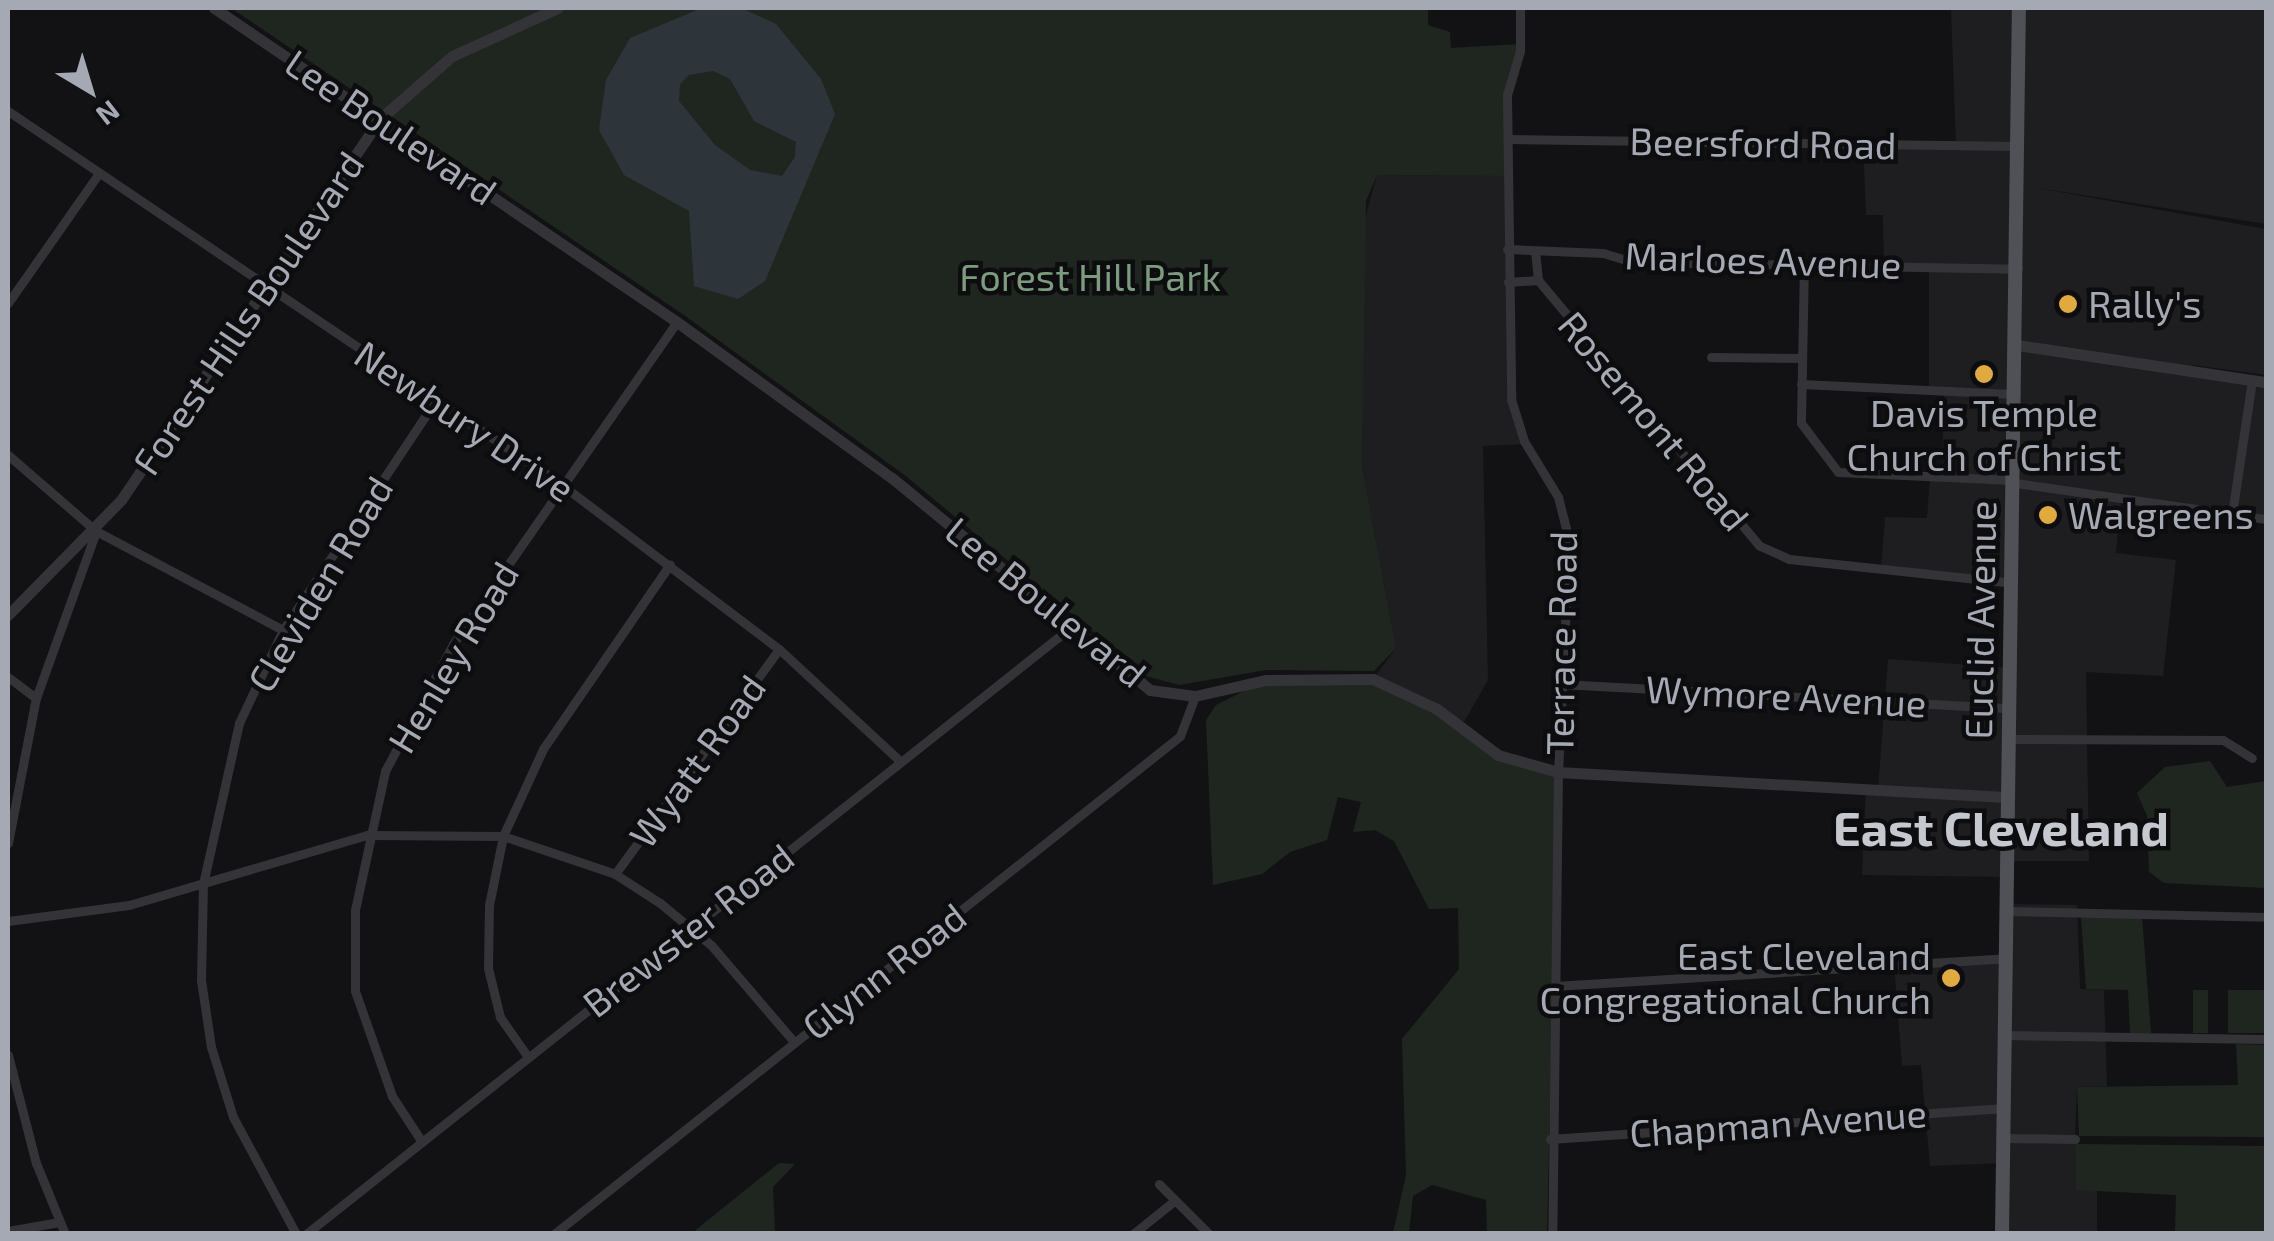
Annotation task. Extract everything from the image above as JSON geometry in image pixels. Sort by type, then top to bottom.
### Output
[{"type":"main road","name":"Euclid Avenue","points":[[2002,1234],[2015,583],[2019,8]]},
{"type":"street","name":"Lee Boulevard","points":[[214,8],[382,118],[677,322],[892,478],[1150,690],[1195,696],[1266,680],[1373,679],[1412,693],[1498,755],[1558,772],[2010,797]]},
{"type":"street","name":"Forest Hills Boulevard","points":[[8,615],[96,531],[382,118],[452,56],[558,8]]},
{"type":"street","name":"Terrace Road","points":[[1520,8],[1508,139],[1508,282],[1514,412],[1567,525],[1550,1138],[1552,1234]]},
{"type":"street","name":"Newbury Drive","points":[[8,111],[562,485],[779,649],[900,761]]},
{"type":"street","name":"Beersford Road","points":[[1508,139],[2018,146]]},
{"type":"street","points":[[8,303],[99,173]]},
{"type":"street","name":"Marloes Avenue","points":[[1508,249],[1603,253],[1632,262],[2018,268]]},
{"type":"street","name":"Rosemont Road","points":[[1535,251],[1538,280],[1760,546],[1790,559],[2015,583]]},
{"type":"street","points":[[1804,264],[1801,424],[1840,474],[2016,481],[2266,520]]},
{"type":"street","name":"Rosemont Road","points":[[1508,282],[1538,280]]},
{"type":"street","name":"Henley Road","points":[[422,1142],[392,1096],[356,991],[354,910],[385,771],[415,705],[677,322]]},
{"type":"street","points":[[2017,346],[2266,382]]},
{"type":"street","points":[[1711,356],[1802,358]]},
{"type":"street","points":[[2232,514],[2252,380]]},
{"type":"street","points":[[1802,384],[2016,394]]},
{"type":"street","name":"Cleviden Road","points":[[296,1234],[233,1117],[211,1046],[200,980],[203,884],[239,722],[283,630],[435,402]]},
{"type":"street","points":[[8,455],[96,531],[283,630]]},
{"type":"street","points":[[8,843],[36,698],[96,531]]},
{"type":"street","points":[[528,1057],[500,1017],[488,968],[489,905],[503,836],[544,749],[670,564]]},
{"type":"street","name":"Brewster Road","points":[[306,1234],[1071,627]]},
{"type":"street","name":"Wyatt Road","points":[[615,874],[779,649]]},
{"type":"street","points":[[8,677],[36,698]]},
{"type":"street","name":"Wymore Avenue","points":[[1561,684],[2010,708]]},
{"type":"street","name":"Glynn Road","points":[[554,1234],[1180,736],[1195,696]]},
{"type":"street","points":[[2010,739],[2224,740],[2252,758]]},
{"type":"street","points":[[8,921],[129,905],[368,835],[503,836],[615,874],[692,928],[794,1042]]},
{"type":"street","points":[[2007,911],[2266,916]]},
{"type":"street","points":[[1554,986],[2006,958]]},
{"type":"street","points":[[2004,1036],[2266,1039]]},
{"type":"street","points":[[8,1056],[10,1082],[64,1234]]},
{"type":"street","name":"Chapman Avenue","points":[[1550,1138],[2005,1108]]},
{"type":"street","points":[[2005,1138],[2075,1139]]},
{"type":"street","points":[[1159,1184],[1209,1234]]},
{"type":"street","points":[[1133,1234],[1174,1202]]},
{"type":"street","points":[[8,1231],[59,1222]]},
{"type":"shaded area","points":[[702,8],[741,8],[776,24],[821,79],[835,114],[765,281],[738,299],[694,286],[689,211],[624,175],[599,130],[606,80],[630,38]],"holes":[[[713,71],[730,79],[754,121],[796,142],[795,157],[782,176],[750,170],[715,145],[679,101],[680,84],[689,75]]]},
{"type":"shaded area","points":[[1951,8],[2266,8],[2266,224],[2032,187],[2266,229],[2266,375],[2193,365],[2189,370],[2266,382],[2266,519],[2121,499],[2116,553],[2176,560],[2163,676],[2086,672],[2089,861],[2009,861],[2008,877],[1862,875],[1866,789],[1878,789],[1888,659],[2011,668],[2015,584],[1881,569],[1885,517],[1927,518],[1930,477],[1942,477],[1944,394],[1929,393],[1929,267],[1884,266],[1883,215],[1866,215],[1863,144],[1956,145]]},
{"type":"shaded area","points":[[1377,175],[1508,176],[1511,399],[1526,444],[1483,446],[1488,680],[1460,729],[1373,679],[1396,648],[1362,466],[1364,222]]},
{"type":"shaded area","points":[[2007,904],[2077,905],[2080,989],[2104,990],[2107,1086],[2077,1087],[2075,1140],[2076,1189],[2097,1189],[2097,1233],[2002,1233],[2004,1163],[1930,1166],[1921,1065],[1902,1066],[1894,965],[2006,958]]},
{"type":"green space","name":"Forest Hill Park","points":[[231,8],[1428,8],[1428,25],[1450,32],[1451,48],[1520,44],[1507,96],[1508,176],[1377,175],[1366,201],[1362,466],[1396,648],[1374,671],[1266,670],[1179,685],[1146,676],[906,476],[681,313]]},
{"type":"green space","points":[[1266,680],[1392,684],[1481,746],[1558,772],[1547,1233],[1487,1233],[1486,1200],[1432,1185],[1413,1196],[1409,1233],[1393,1233],[1406,1175],[1402,1039],[1459,969],[1458,908],[1429,909],[1394,841],[1375,830],[1353,832],[1361,802],[1338,797],[1327,840],[1290,852],[1262,874],[1213,885],[1206,720],[1216,705]]},
{"type":"green space","points":[[2210,761],[2227,787],[2266,781],[2266,888],[2164,883],[2149,872],[2147,816],[2137,793],[2165,767]]},
{"type":"green space","points":[[2081,917],[2142,917],[2151,1033],[2130,1033],[2128,990],[2086,989]]},
{"type":"green space","points":[[2193,990],[2208,990],[2208,1033],[2193,1033]]},
{"type":"green space","points":[[2228,990],[2266,990],[2266,1033],[2228,1033]]},
{"type":"green space","points":[[2236,1044],[2266,1045],[2266,1137],[2079,1136],[2077,1087],[2238,1085]]},
{"type":"green space","points":[[2075,1144],[2266,1146],[2266,1233],[2175,1233],[2176,1195],[2076,1190]]},
{"type":"green space","points":[[779,1163],[795,1164],[773,1187],[775,1233],[692,1233]]},
{"type":"place","name":"Rally's","points":[[2068,304]]},
{"type":"place","name":"Davis Temple Church of Christ","points":[[1984,374]]},
{"type":"place","name":"Walgreens","points":[[2048,515]]},
{"type":"place","name":"East Cleveland Congregational Church","points":[[1951,978]]},
{"type":"district","name":"East Cleveland","points":[[2001,828]]}]
